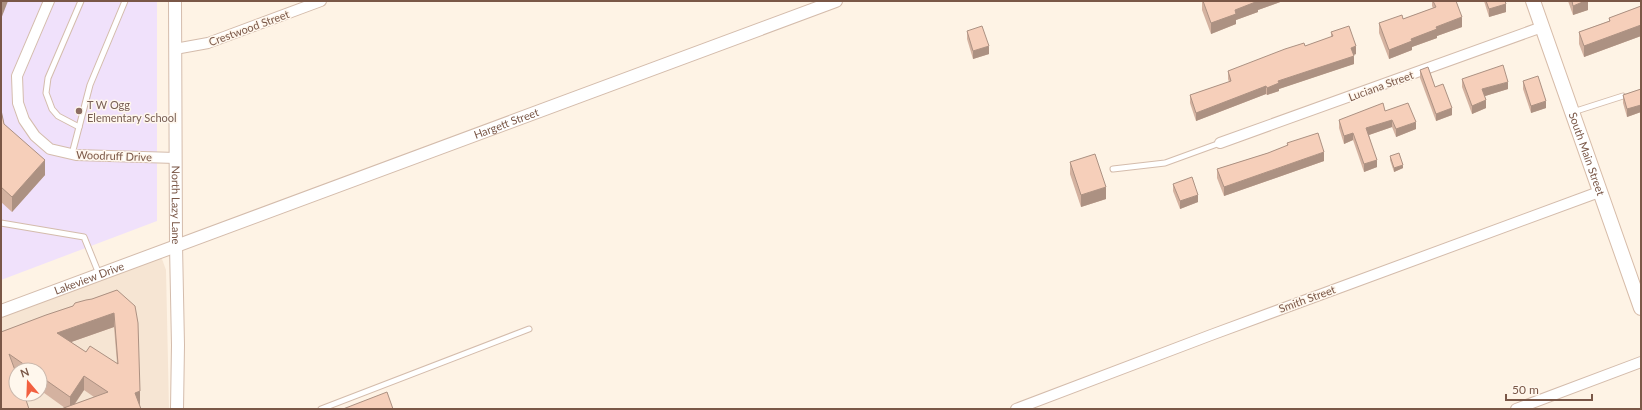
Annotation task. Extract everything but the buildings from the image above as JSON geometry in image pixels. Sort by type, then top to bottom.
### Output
[{"type":"main road","name":"South Main Street","points":[[1533,1],[1641,308]]},
{"type":"street","name":"Woodruff Drive","points":[[49,1],[17,76],[18,103],[24,120],[35,136],[50,149],[72,154],[176,158]]},
{"type":"street","name":"North Lazy Lane","points":[[175,1],[178,345],[177,409]]},
{"type":"street","name":"Crestwood Street","points":[[175,49],[208,43],[321,1]]},
{"type":"street","name":"Hargett Street","points":[[176,245],[836,1]]},
{"type":"street","name":"Luciana Street","points":[[1220,143],[1542,27]]},
{"type":"street","name":"Smith Street","points":[[1016,409],[1211,335],[1599,192]]},
{"type":"street","name":"Lakeview Drive","points":[[1,310],[176,245]]},
{"type":"street","points":[[1516,409],[1641,362]]},
{"type":"lane","points":[[79,128],[58,116],[52,109],[46,93],[48,78],[81,1]]},
{"type":"lane","points":[[72,154],[90,85],[125,1]]},
{"type":"lane","points":[[1572,113],[1623,96]]},
{"type":"lane","points":[[1113,169],[1165,163],[1220,143]]},
{"type":"lane","points":[[1,223],[84,237],[99,274]]},
{"type":"lane","points":[[321,409],[529,329]]},
{"type":"shaded area","name":"T W Ogg Elementary School","points":[[1,1],[157,1],[157,221],[1,280]]},
{"type":"shaded area","points":[[153,258],[162,259],[166,270],[169,409],[1,409],[1,316]]},
{"type":"place","name":"T W Ogg Elementary School","points":[[79,111]]}]
